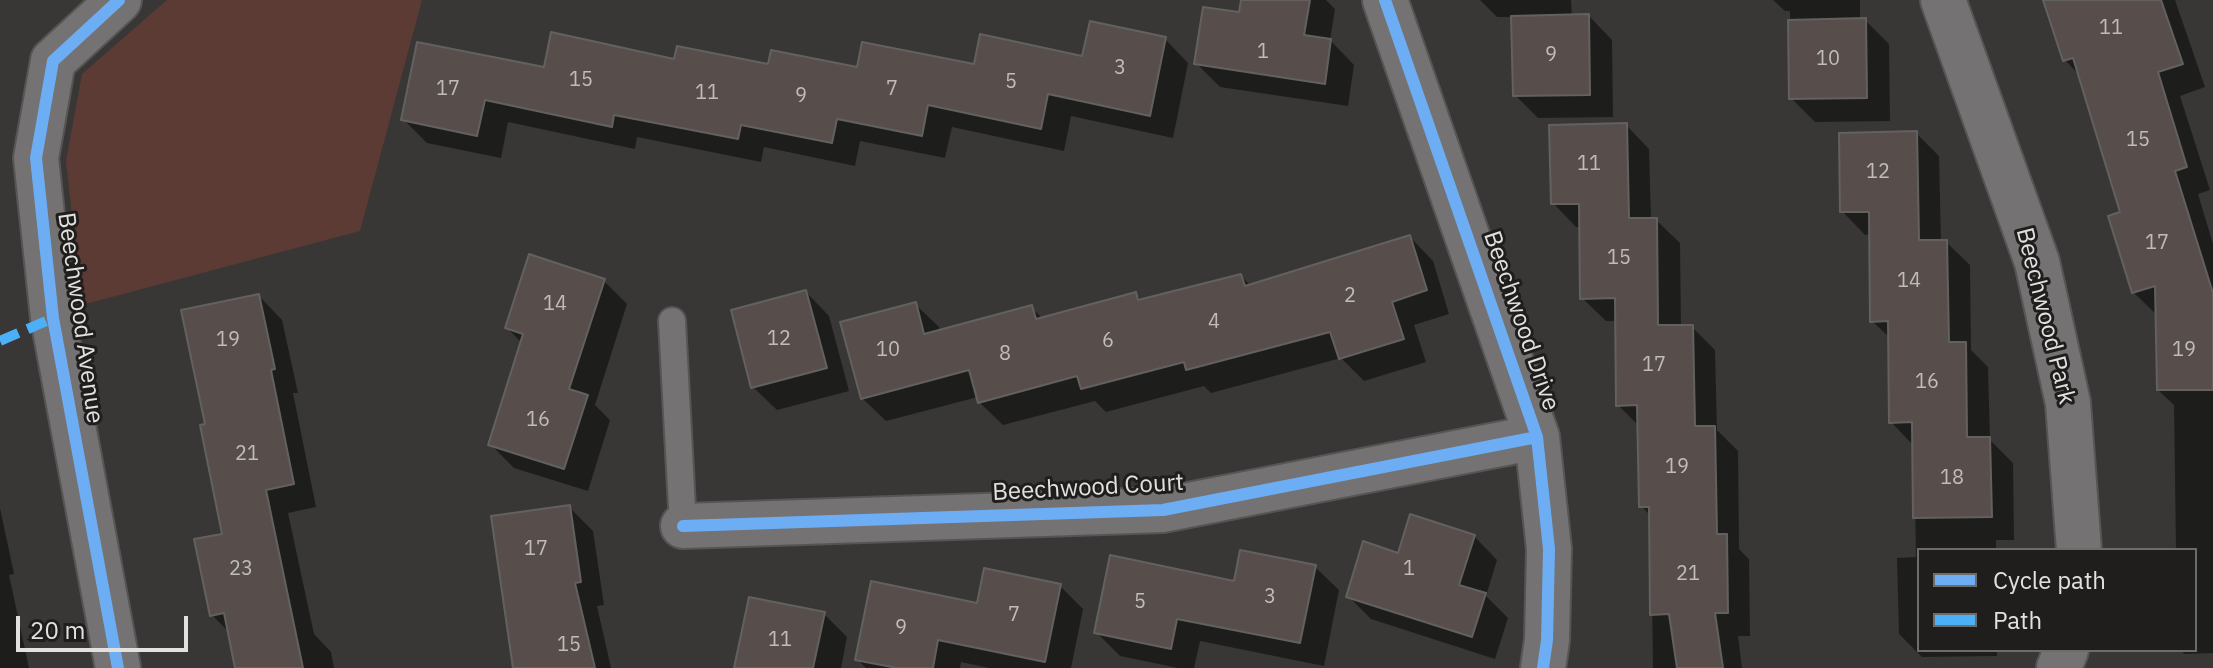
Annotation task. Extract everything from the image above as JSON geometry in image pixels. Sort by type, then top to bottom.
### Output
[{"type":"street","name":"Beechwood Avenue","points":[[118,668],[53,318],[36,158],[53,61],[119,0]]},
{"type":"street","name":"Beechwood Drive","points":[[1385,0],[1537,437],[1549,549],[1547,640],[1543,668]]},
{"type":"street","name":"Beechwood Park","points":[[1943,0],[2037,262],[2068,403],[2079,548]]},
{"type":"street","name":"Beechwood Court","points":[[683,526],[1163,510],[1537,437]]},
{"type":"lane","points":[[672,321],[683,526]]},
{"type":"shaded area","points":[[167,0],[422,0],[360,231],[82,305],[66,161],[82,74]]},
{"type":"building","points":[[1241,0],[1310,0],[1304,35],[1331,39],[1325,84],[1194,64],[1203,7],[1239,12]]},
{"type":"building","points":[[2043,0],[2161,0],[2183,64],[2158,72],[2187,167],[2175,171],[2213,293],[2213,390],[2157,390],[2155,286],[2132,293],[2108,216],[2120,212],[2073,58],[2063,61]]},
{"type":"building","points":[[1589,14],[1590,95],[1513,96],[1511,16]]},
{"type":"building","points":[[1866,18],[1867,98],[1789,99],[1788,20]]},
{"type":"building","points":[[1090,21],[1166,37],[1150,116],[1048,94],[1041,129],[928,105],[922,136],[837,119],[832,143],[741,125],[738,139],[614,115],[612,127],[485,100],[477,136],[401,120],[417,42],[544,67],[551,32],[674,59],[677,46],[768,64],[771,50],[857,67],[862,42],[974,64],[980,34],[1082,56]]},
{"type":"building","points":[[1627,123],[1629,218],[1657,218],[1658,325],[1693,325],[1695,426],[1715,426],[1717,534],[1727,534],[1728,613],[1715,613],[1723,668],[1677,668],[1669,614],[1650,615],[1649,507],[1639,507],[1637,405],[1616,406],[1615,298],[1580,299],[1579,204],[1551,204],[1549,125]]},
{"type":"building","points":[[1917,131],[1919,240],[1947,240],[1949,342],[1966,342],[1967,437],[1990,437],[1992,517],[1913,518],[1912,422],[1889,423],[1888,321],[1870,322],[1869,212],[1840,212],[1839,133]]},
{"type":"building","points":[[1410,235],[1427,290],[1392,302],[1404,339],[1339,359],[1330,332],[1186,370],[1184,362],[1081,389],[1077,376],[978,403],[969,370],[861,399],[840,322],[916,302],[924,334],[1032,305],[1036,319],[1136,292],[1138,300],[1241,274],[1245,286]]},
{"type":"building","points":[[529,254],[605,279],[569,389],[588,395],[564,469],[488,445],[523,334],[505,328]]},
{"type":"building","points":[[806,290],[827,368],[751,388],[731,310]]},
{"type":"building","points":[[259,294],[294,484],[266,490],[303,668],[235,668],[224,613],[210,616],[194,539],[222,534],[200,425],[205,424],[181,310]]},
{"type":"building","points":[[570,505],[581,582],[575,583],[595,668],[513,668],[491,516]]},
{"type":"building","points":[[1410,514],[1475,535],[1459,585],[1486,593],[1472,637],[1346,597],[1363,541],[1398,553]]},
{"type":"building","points":[[1240,550],[1316,565],[1300,643],[1177,619],[1171,649],[1094,633],[1110,555],[1234,581]]},
{"type":"building","points":[[984,568],[1061,584],[1045,662],[938,640],[933,668],[897,668],[855,660],[871,581],[977,603]]},
{"type":"building","points":[[749,597],[825,612],[813,668],[734,668]]},
{"type":"marked path","points":[[0,341],[53,318]]},
{"type":"cycle path","points":[[118,668],[53,318],[36,158],[53,61],[119,0]]},
{"type":"cycle path","points":[[1385,0],[1537,437],[1549,549],[1547,640],[1543,668]]},
{"type":"cycle path","points":[[683,526],[1163,510],[1537,437]]}]
